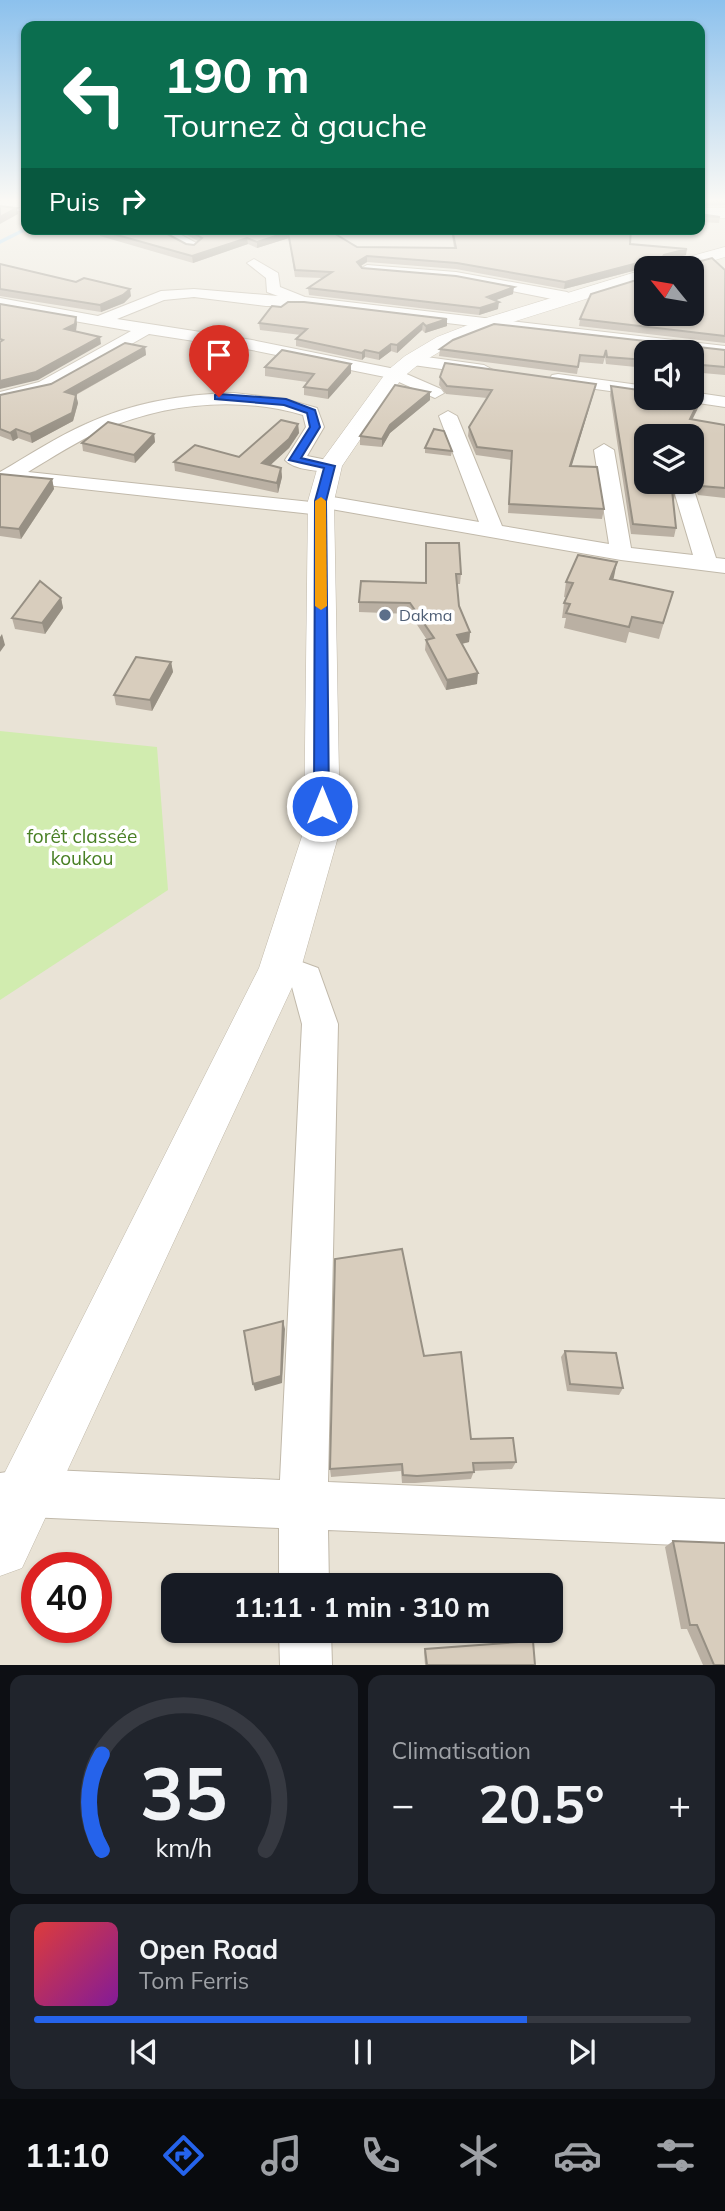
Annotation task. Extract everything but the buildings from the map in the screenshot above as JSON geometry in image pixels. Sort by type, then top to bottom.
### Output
[{"type":"street","points":[[273,279],[272,289],[284,296],[304,301]]},
{"type":"street","points":[[470,279],[568,297]]},
{"type":"street","points":[[0,1546],[14,1495],[280,968],[322,830],[321,505],[330,466],[403,367],[444,341],[492,322],[630,279]]},
{"type":"street","points":[[99,321],[160,296],[194,293],[266,301],[304,301],[725,351]]},
{"type":"street","points":[[0,303],[146,329],[403,367],[508,373]]},
{"type":"street","points":[[0,397],[45,386],[146,329]]},
{"type":"street","points":[[403,367],[435,393]]},
{"type":"street","points":[[536,377],[634,389]]},
{"type":"street","points":[[4,475],[104,422],[203,397],[234,396],[286,402],[311,412],[315,427],[295,460],[330,466]]},
{"type":"street","points":[[704,399],[725,402]]},
{"type":"street","points":[[448,416],[493,531]]},
{"type":"street","points":[[604,450],[621,553]]},
{"type":"street","points":[[4,475],[321,505],[621,553],[715,564],[686,494]]},
{"type":"street","points":[[280,968],[306,978],[320,1024],[303,1505],[304,1573]]},
{"type":"street","points":[[14,1495],[725,1524]]},
{"type":"street","points":[[305,1643],[306,1665]]},
{"type":"shaded area","points":[[0,279],[634,279],[634,326],[704,326],[704,279],[725,279],[725,1665],[0,1665]]},
{"type":"green space","name":"forêt classée koukou","points":[[0,731],[157,747],[168,890],[0,1000]]},
{"type":"slow traffic","points":[[321,501],[321,606]]},
{"type":"place","name":"Dakma","points":[[385,615]]},
{"type":"route","points":[[219,397],[234,396],[286,402],[311,412],[315,427],[295,460],[330,466],[321,501],[322,806]]}]
